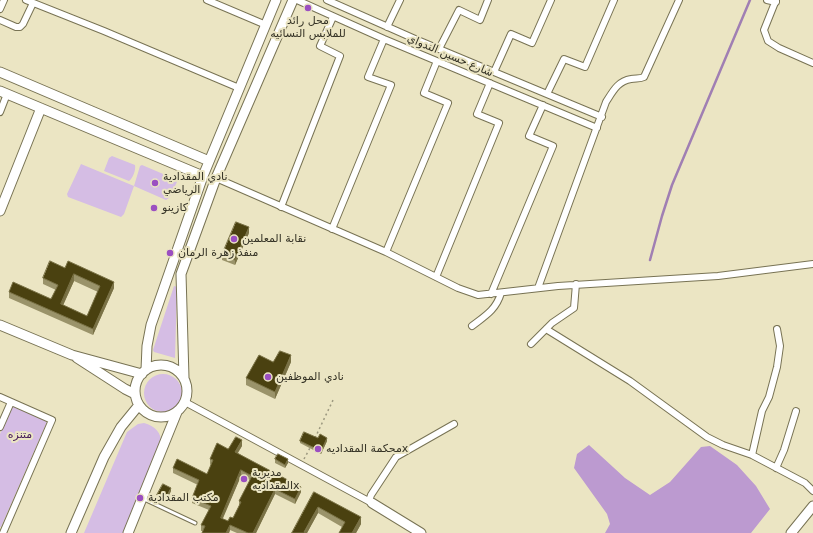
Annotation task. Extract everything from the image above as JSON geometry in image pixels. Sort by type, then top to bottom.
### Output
[{"type":"main road","points":[[177,412],[167,417],[156,417],[146,412],[139,405],[135,394],[136,384],[144,372],[151,325],[203,176],[238,88],[276,0]]},
{"type":"main road","points":[[128,533],[177,412],[185,402],[187,388],[184,378],[181,274],[216,178],[293,0]]},
{"type":"main road","points":[[0,72],[209,161]]},
{"type":"main road","points":[[4,92],[203,176]]},
{"type":"main road","points":[[0,209],[42,108]]},
{"type":"main road","points":[[0,325],[72,355],[144,372],[156,366],[166,366],[176,370],[184,378]]},
{"type":"main road","points":[[72,355],[135,394]]},
{"type":"main road","points":[[71,533],[104,457],[121,427],[139,405]]},
{"type":"main road","points":[[371,502],[421,533]]},
{"type":"main road","points":[[791,533],[813,506]]},
{"type":"street","points":[[0,9],[4,0]]},
{"type":"street","points":[[26,0],[104,31],[238,88]]},
{"type":"street","points":[[207,0],[266,25]]},
{"type":"street","name":"شارع حسين الندواي","points":[[297,0],[384,39],[597,128]]},
{"type":"street","name":"شارع حسين الندواي","points":[[327,0],[439,49],[602,117]]},
{"type":"street","points":[[388,27],[400,0]]},
{"type":"street","points":[[439,49],[458,10],[480,20],[488,0]]},
{"type":"street","points":[[494,72],[511,34],[532,43],[551,0]]},
{"type":"street","points":[[547,94],[564,59],[585,67],[614,0]]},
{"type":"street","points":[[538,288],[602,117],[606,102],[615,87],[625,80],[644,77],[679,0]]},
{"type":"street","points":[[768,0],[776,1],[764,30],[768,41],[779,48],[813,63]]},
{"type":"street","points":[[0,20],[16,27],[20,27],[23,24],[33,3]]},
{"type":"street","points":[[281,207],[340,56],[320,46],[333,16]]},
{"type":"street","points":[[332,229],[391,85],[368,77],[384,39]]},
{"type":"street","points":[[386,252],[448,103],[424,93],[437,61]]},
{"type":"street","points":[[436,277],[499,123],[477,114],[490,83]]},
{"type":"street","points":[[0,112],[4,92]]},
{"type":"street","points":[[491,294],[553,146],[529,136],[543,105]]},
{"type":"street","points":[[216,178],[386,252],[458,288],[478,295],[576,284],[718,276],[813,264]]},
{"type":"street","points":[[531,344],[563,314],[574,308],[576,284]]},
{"type":"street","points":[[472,326],[492,310],[498,302],[500,293]]},
{"type":"street","points":[[546,329],[630,382],[707,437],[723,445],[752,454],[805,483],[813,491]]},
{"type":"street","points":[[752,454],[762,411],[769,397],[777,366],[780,346],[777,329]]},
{"type":"street","points":[[0,397],[52,420],[3,533]]},
{"type":"street","points":[[0,427],[11,402]]},
{"type":"street","points":[[185,402],[371,502],[371,495],[396,456],[454,424]]},
{"type":"street","points":[[776,468],[784,450],[796,411]]},
{"type":"lane","points":[[142,499],[195,522]]},
{"type":"path","points":[[315,438],[334,398]]},
{"type":"path","points":[[302,464],[312,444]]},
{"type":"green space","points":[[112,156],[135,165],[134,174],[129,181],[104,171],[109,158]]},
{"type":"green space","points":[[81,164],[134,186],[124,214],[121,217],[68,197],[67,194]]},
{"type":"green space","points":[[142,165],[175,179],[177,182],[169,198],[166,200],[134,186],[140,166]]},
{"type":"green space","points":[[174,286],[177,287],[175,358],[154,352],[153,350]]},
{"type":"green space","points":[[163,374],[176,380],[182,393],[176,406],[163,412],[150,406],[144,393],[150,380]]},
{"type":"green space","name":"متنزه","points":[[12,405],[47,422],[0,527],[0,434]]},
{"type":"green space","points":[[144,423],[157,430],[160,436],[161,444],[123,533],[84,533],[127,432],[138,424]]},
{"type":"shaded area","points":[[589,445],[625,478],[650,495],[670,482],[701,447],[710,446],[737,465],[756,486],[770,509],[751,533],[605,533],[610,524],[607,514],[574,468],[577,454]]},
{"type":"building","points":[[236,222],[249,227],[235,260],[222,255]]},
{"type":"building","points":[[50,261],[65,268],[68,261],[114,282],[93,329],[9,292],[13,282],[51,299],[58,285],[43,278]],"holes":[[[74,274],[100,286],[87,316],[61,304]]]},
{"type":"building","name":"نادي الموظفين","points":[[280,351],[291,355],[275,392],[246,378],[259,355],[273,362]]},
{"type":"building","points":[[304,432],[318,438],[320,434],[327,438],[321,451],[300,441]]},
{"type":"building","points":[[236,437],[242,440],[235,452],[301,487],[295,499],[275,489],[253,533],[248,533],[230,525],[226,533],[202,533],[205,526],[201,525],[211,506],[192,498],[199,480],[173,468],[177,459],[207,474],[213,460],[210,459],[217,443],[228,449]],"holes":[[[241,470],[252,476],[239,501],[241,502],[233,518],[230,517],[228,521],[221,518]]]},
{"type":"building","points":[[278,454],[288,459],[285,465],[275,459]]},
{"type":"building","points":[[163,484],[171,488],[165,499],[157,495]]},
{"type":"building","points":[[314,492],[361,517],[352,533],[339,533],[345,522],[318,507],[304,532],[305,533],[292,533]]},
{"type":"waterway","points":[[650,260],[672,185],[750,0]]},
{"type":"place","name":"محل رائد للملابس النسائيه","points":[[308,8]]},
{"type":"place","name":"نادي المقدادية الرياضي","points":[[155,183]]},
{"type":"place","name":"كازينو","points":[[154,208]]},
{"type":"place","name":"نقابة المعلمين","points":[[234,239]]},
{"type":"place","name":"منفذ زهرة الرمان","points":[[170,253]]},
{"type":"place","name":"نادي الموظفين","points":[[268,377]]},
{"type":"place","name":"محكمة المقداديهx","points":[[318,449]]},
{"type":"place","name":"مديرية المقداديهx","points":[[244,479]]},
{"type":"place","name":"مكتب المقدادية","points":[[140,498]]}]
